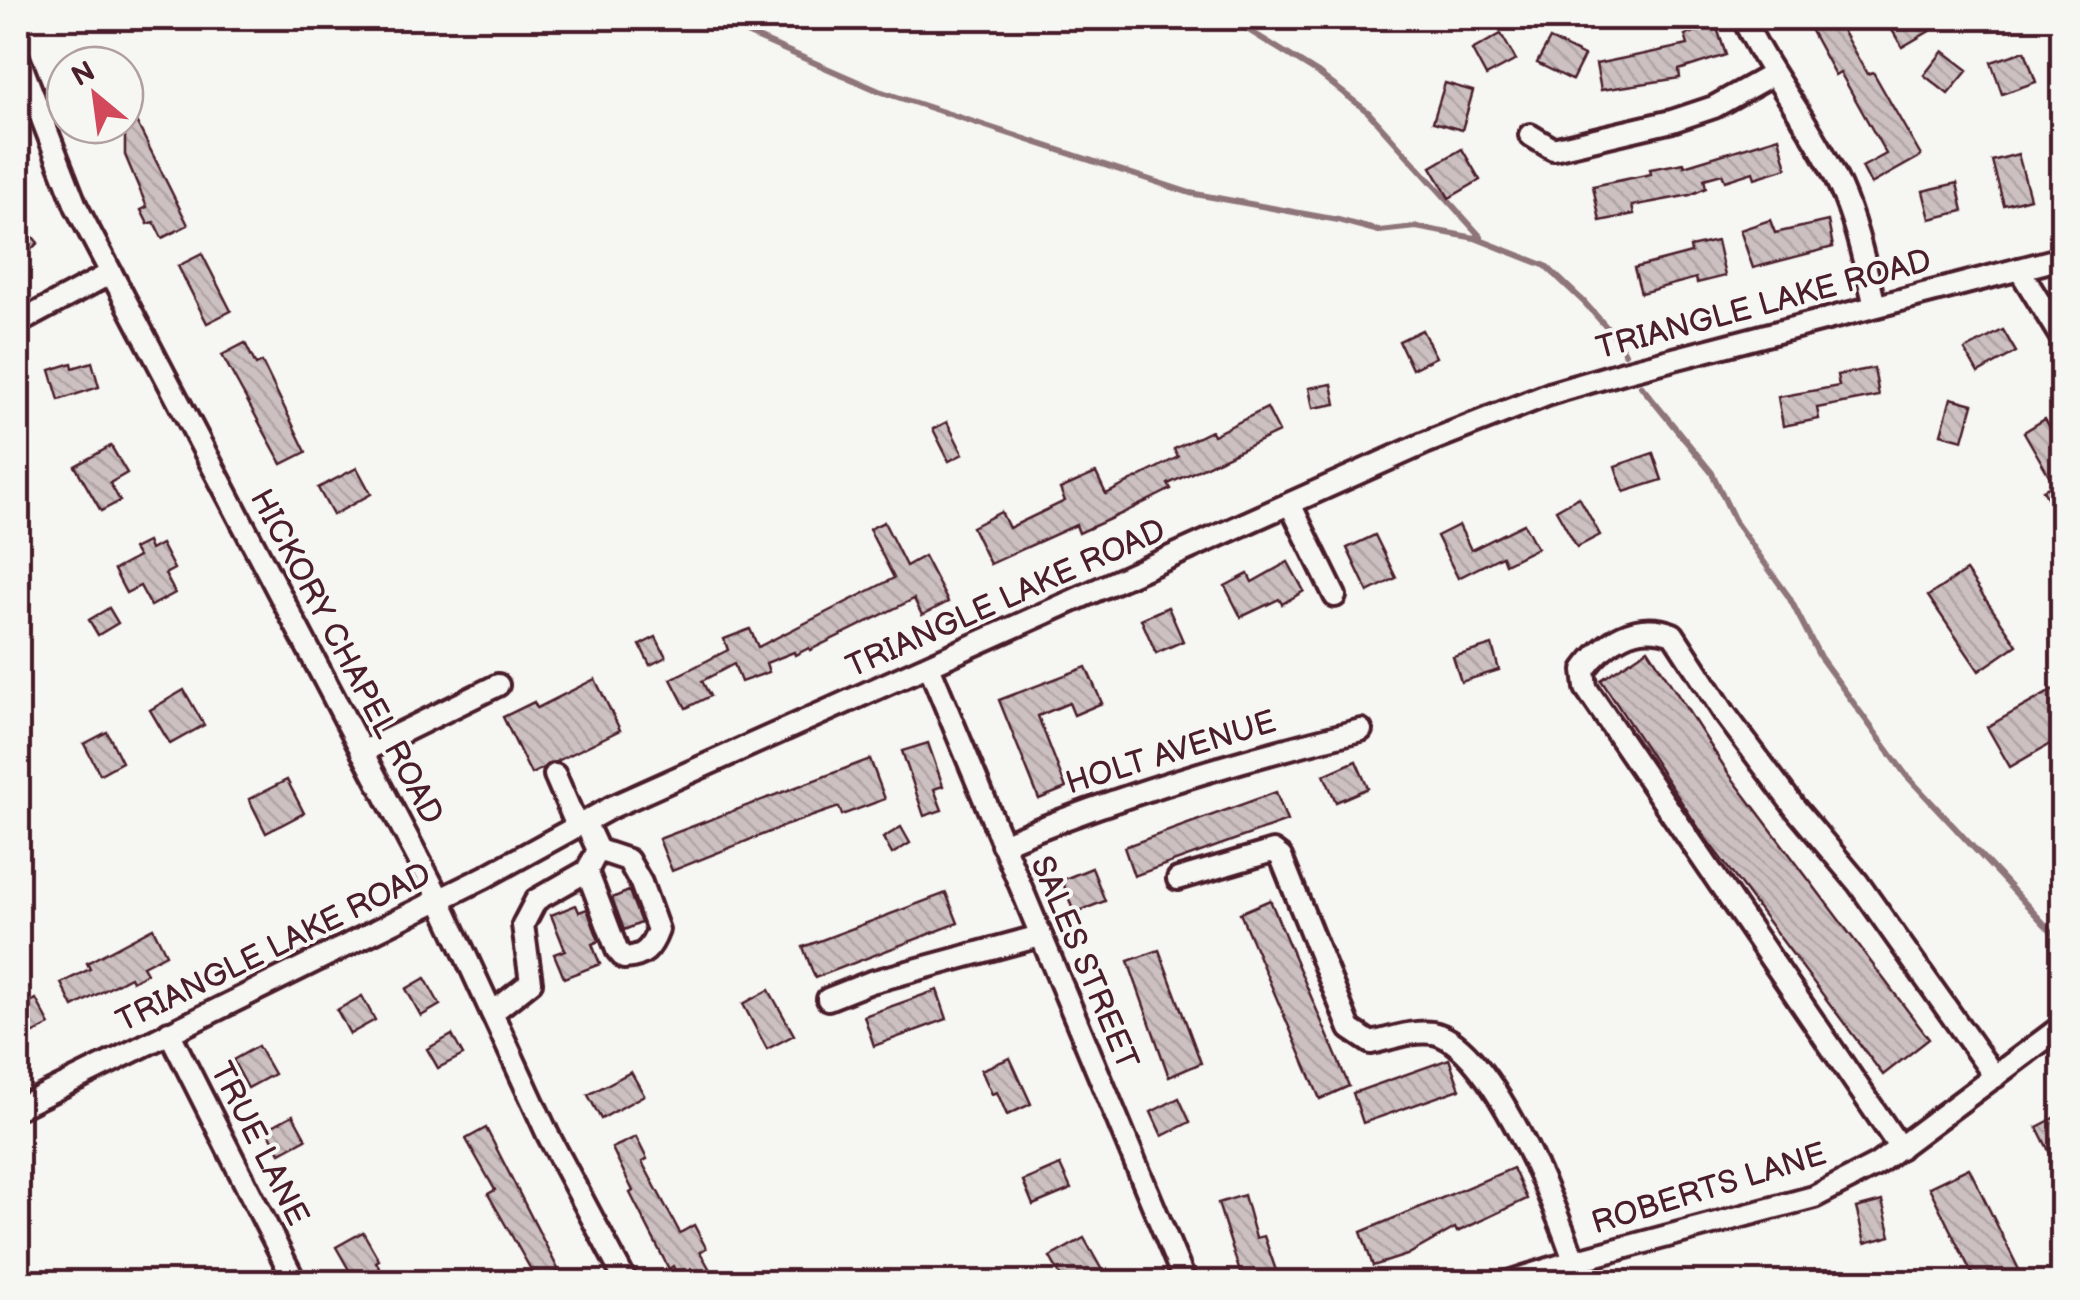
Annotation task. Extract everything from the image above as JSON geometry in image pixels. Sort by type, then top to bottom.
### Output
[{"type":"street","points":[[1743,18],[1840,186],[1859,240],[1874,306]]},
{"type":"street","name":"HICKORY CHAPEL ROAD","points":[[18,57],[76,206],[440,900],[548,1135],[626,1282]]},
{"type":"street","points":[[1530,135],[1553,149],[1672,121],[1724,102],[1773,74]]},
{"type":"street","name":"TRIANGLE LAKE ROAD","points":[[18,1108],[440,900],[581,824],[1425,443],[1552,393],[2062,258]]},
{"type":"street","points":[[2019,269],[2062,339]]},
{"type":"street","points":[[18,322],[111,273]]},
{"type":"street","points":[[1290,504],[1335,596]]},
{"type":"street","points":[[1900,1148],[1586,688],[1584,670],[1602,646],[1634,632],[1660,629],[1673,634],[1726,714],[1858,883],[1995,1077]]},
{"type":"street","name":"SALES STREET","points":[[929,666],[1185,1282]]},
{"type":"street","points":[[362,752],[498,685]]},
{"type":"street","name":"HOLT AVENUE","points":[[1002,844],[1070,815],[1198,773],[1361,730]]},
{"type":"street","points":[[555,775],[598,850],[628,860],[641,883],[658,930],[647,952],[638,958],[624,958],[617,950],[587,871]]},
{"type":"street","points":[[492,1013],[531,982],[523,925],[536,900],[587,871],[598,850]]},
{"type":"street","points":[[1178,879],[1274,852],[1281,857],[1350,1029],[1371,1043],[1434,1033],[1462,1050],[1488,1080],[1528,1150],[1561,1220],[1574,1261]]},
{"type":"street","points":[[828,999],[871,982],[1040,936]]},
{"type":"street","name":"TRUE LANE","points":[[169,1032],[296,1282]]},
{"type":"street","name":"ROBERTS LANE","points":[[1508,1282],[1814,1196],[1876,1165],[2061,1032]]},
{"type":"building","points":[[1804,18],[1835,18],[1867,74],[1873,72],[1921,156],[1871,184],[1862,167],[1886,154]]},
{"type":"building","points":[[1885,18],[1926,18],[1933,29],[1902,47]]},
{"type":"building","points":[[1716,25],[1726,55],[1679,70],[1680,78],[1601,90],[1596,64],[1688,45],[1685,35]]},
{"type":"building","points":[[1501,34],[1516,60],[1486,76],[1472,50]]},
{"type":"building","points":[[1550,39],[1584,56],[1572,80],[1537,63]]},
{"type":"building","points":[[1943,51],[1968,70],[1948,94],[1924,75]]},
{"type":"building","points":[[2025,51],[2036,82],[2002,94],[1991,62]]},
{"type":"building","points":[[1445,83],[1473,91],[1462,130],[1433,122]]},
{"type":"building","points":[[1779,137],[1787,168],[1755,178],[1753,172],[1725,181],[1722,174],[1704,179],[1706,188],[1690,195],[1632,206],[1634,214],[1600,221],[1593,186],[1651,174],[1650,169],[1684,166]]},
{"type":"building","points":[[145,139],[188,225],[162,238],[154,222],[148,224],[141,210],[147,207],[125,155],[125,145],[145,145]]},
{"type":"building","points":[[1462,149],[1480,180],[1449,198],[1431,167]]},
{"type":"building","points":[[2018,154],[2030,198],[2004,205],[1992,161]]},
{"type":"building","points":[[1957,183],[1963,211],[1930,219],[1923,191]]},
{"type":"building","points":[[18,219],[38,243],[27,253],[18,242]]},
{"type":"building","points":[[1770,220],[1775,233],[1828,221],[1833,247],[1753,268],[1740,230]]},
{"type":"building","points":[[1717,241],[1725,276],[1697,283],[1696,278],[1641,293],[1634,268],[1691,253],[1690,247]]},
{"type":"building","points":[[202,254],[231,311],[207,323],[178,266]]},
{"type":"building","points":[[1422,330],[1436,357],[1412,369],[1399,341]]},
{"type":"building","points":[[2003,330],[2016,352],[1978,373],[1965,350]]},
{"type":"building","points":[[245,343],[256,365],[262,362],[306,452],[282,464],[222,355]]},
{"type":"building","points":[[92,362],[99,387],[59,400],[50,370]]},
{"type":"building","points":[[1874,368],[1879,396],[1817,408],[1819,419],[1783,426],[1778,397],[1839,386],[1837,375]]},
{"type":"building","points":[[1332,384],[1336,404],[1313,408],[1309,388]]},
{"type":"building","points":[[1951,398],[1973,404],[1963,440],[1941,434]]},
{"type":"building","points":[[1267,408],[1279,432],[1168,484],[1171,489],[1079,533],[1076,525],[990,564],[972,527],[1001,512],[1009,528],[1065,501],[1060,489],[1096,473],[1106,494],[1178,457],[1174,449]]},
{"type":"building","points":[[2045,419],[2062,449],[2062,524],[2043,490],[2054,484],[2024,432]]},
{"type":"building","points":[[947,422],[963,454],[949,461],[933,429]]},
{"type":"building","points":[[111,446],[127,473],[110,483],[120,501],[101,511],[75,466]]},
{"type":"building","points":[[1653,453],[1662,480],[1624,492],[1615,466]]},
{"type":"building","points":[[357,468],[371,494],[333,515],[318,488]]},
{"type":"building","points":[[1579,497],[1600,535],[1577,547],[1556,510]]},
{"type":"building","points":[[884,522],[906,566],[924,556],[948,602],[922,615],[914,599],[810,650],[766,663],[769,672],[741,682],[734,664],[702,681],[710,696],[686,708],[671,679],[728,650],[724,639],[750,629],[758,647],[894,578],[869,529]]},
{"type":"building","points":[[1524,524],[1537,548],[1505,564],[1502,556],[1458,578],[1437,536],[1459,525],[1471,550]]},
{"type":"building","points":[[1375,535],[1396,578],[1368,592],[1347,548]]},
{"type":"building","points":[[147,542],[150,550],[161,544],[174,569],[165,574],[175,593],[151,606],[140,586],[126,593],[114,570],[138,557],[133,549]]},
{"type":"building","points":[[1288,562],[1304,591],[1282,604],[1279,599],[1241,617],[1225,586],[1248,574],[1252,582]]},
{"type":"building","points":[[1966,571],[2017,645],[1979,671],[1928,596]]},
{"type":"building","points":[[1168,607],[1183,641],[1156,653],[1141,619]]},
{"type":"building","points":[[109,608],[118,623],[98,635],[89,620]]},
{"type":"building","points":[[656,637],[666,657],[650,665],[640,645]]},
{"type":"building","points":[[1492,645],[1499,670],[1461,682],[1453,657]]},
{"type":"building","points":[[1648,649],[1729,774],[1929,1039],[1883,1075],[1704,836],[1601,680]]},
{"type":"building","points":[[1086,667],[1102,703],[1074,715],[1069,703],[1038,716],[1066,788],[1039,799],[999,700]]},
{"type":"building","points":[[595,679],[620,730],[531,774],[503,717],[534,702],[537,708]]},
{"type":"building","points":[[2062,685],[2062,737],[2010,767],[1987,727]]},
{"type":"building","points":[[184,690],[204,725],[170,744],[150,710]]},
{"type":"building","points":[[107,732],[122,762],[100,774],[84,744]]},
{"type":"building","points":[[928,743],[943,786],[934,789],[942,810],[924,816],[902,751]]},
{"type":"building","points":[[870,759],[885,799],[842,815],[839,807],[672,871],[659,839]]},
{"type":"building","points":[[1356,761],[1368,788],[1336,802],[1324,775]]},
{"type":"building","points":[[287,780],[304,813],[266,833],[249,799]]},
{"type":"building","points":[[1276,792],[1287,821],[1134,876],[1124,847]]},
{"type":"building","points":[[901,827],[910,843],[892,854],[883,838]]},
{"type":"building","points":[[1092,868],[1105,901],[1074,913],[1062,880]]},
{"type":"building","points":[[629,891],[641,923],[624,930],[612,898]]},
{"type":"building","points":[[946,893],[958,923],[815,978],[803,947]]},
{"type":"building","points":[[1270,900],[1349,1086],[1320,1099],[1240,913]]},
{"type":"building","points":[[576,905],[579,912],[587,909],[599,941],[592,944],[600,964],[564,978],[554,954],[565,950],[551,915]]},
{"type":"building","points":[[153,928],[166,954],[143,966],[147,973],[132,981],[130,977],[73,1007],[61,983],[90,969],[87,963]]},
{"type":"building","points":[[1159,950],[1201,1063],[1169,1077],[1128,961]]},
{"type":"building","points":[[425,978],[440,1005],[421,1016],[406,989]]},
{"type":"building","points":[[769,990],[794,1035],[767,1049],[743,1004]]},
{"type":"building","points":[[937,990],[947,1019],[874,1046],[864,1016]]},
{"type":"building","points":[[362,996],[375,1020],[350,1034],[337,1010]]},
{"type":"building","points":[[36,999],[50,1025],[18,1041],[18,1009]]},
{"type":"building","points":[[452,1035],[463,1055],[438,1068],[427,1049]]},
{"type":"building","points":[[258,1046],[274,1074],[248,1088],[233,1060]]},
{"type":"building","points":[[1010,1058],[1031,1104],[1007,1115],[981,1070]]},
{"type":"building","points":[[1449,1059],[1460,1089],[1363,1123],[1353,1093]]},
{"type":"building","points":[[631,1072],[644,1095],[601,1119],[588,1095]]},
{"type":"building","points":[[1179,1098],[1190,1122],[1162,1136],[1151,1112]]},
{"type":"building","points":[[2062,1114],[2062,1177],[2037,1127]]},
{"type":"building","points":[[293,1115],[306,1139],[280,1153],[267,1129]]},
{"type":"building","points":[[486,1128],[559,1271],[538,1282],[488,1194],[495,1190],[466,1139]]},
{"type":"building","points":[[636,1137],[647,1159],[642,1162],[680,1233],[694,1225],[706,1248],[700,1252],[717,1282],[682,1282],[673,1266],[669,1269],[612,1148]]},
{"type":"building","points":[[1060,1165],[1071,1189],[1033,1205],[1023,1181]]},
{"type":"building","points":[[1513,1168],[1527,1199],[1457,1232],[1455,1228],[1407,1255],[1373,1266],[1361,1232]]},
{"type":"building","points":[[1969,1168],[2025,1282],[1976,1282],[1929,1187]]},
{"type":"building","points":[[1244,1195],[1256,1238],[1264,1236],[1280,1282],[1243,1282],[1218,1203]]},
{"type":"building","points":[[1882,1201],[1891,1236],[1865,1243],[1856,1208]]},
{"type":"building","points":[[363,1232],[388,1282],[356,1282],[336,1247]]},
{"type":"building","points":[[1084,1238],[1103,1272],[1085,1282],[1064,1282],[1050,1257]]},
{"type":"waterway","points":[[712,18],[879,91],[1190,193],[1379,231],[1416,227],[1475,238],[1546,266],[1584,302],[1625,353]]},
{"type":"waterway","points":[[1229,18],[1318,73],[1368,112],[1481,237]]},
{"type":"waterway","points":[[1641,386],[1712,473],[1736,523],[1789,597],[1820,657],[1906,775],[2062,943]]}]
